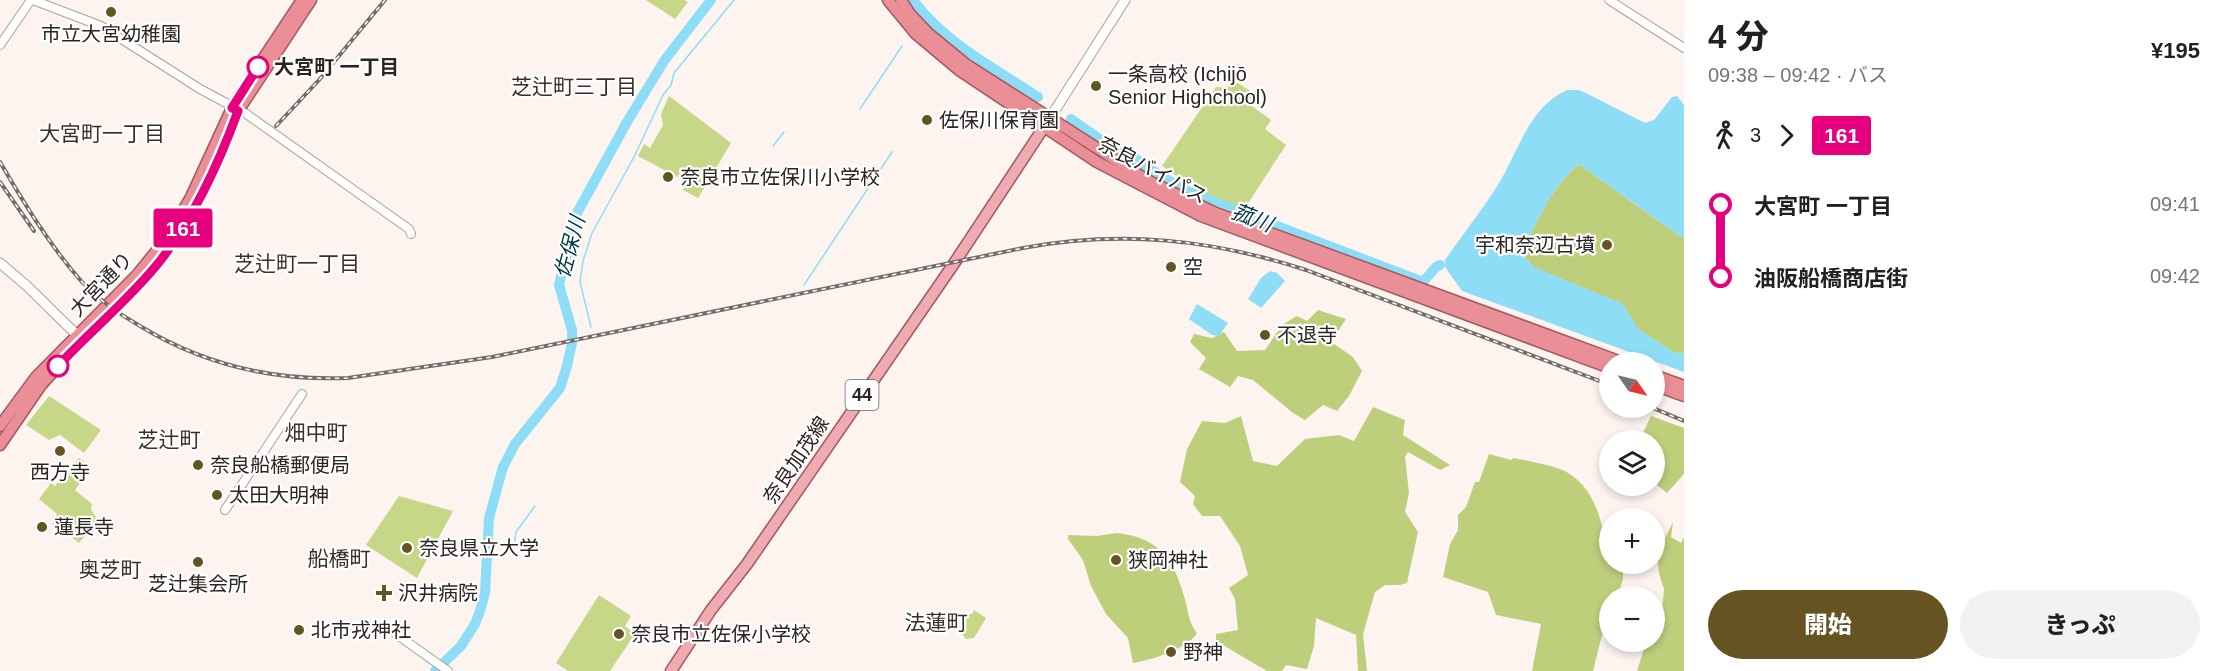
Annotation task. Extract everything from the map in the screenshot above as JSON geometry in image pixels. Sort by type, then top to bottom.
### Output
[{"type":"highway","name":"大宮通り","points":[[0,426],[36,377],[145,279],[174,242],[198,202],[219,158],[235,109],[302,0]]},
{"type":"highway","name":"大宮通り","points":[[235,109],[311,0]]},
{"type":"highway","name":"奈良バイパス","points":[[888,0],[915,34],[936,53],[1047,122],[1147,180],[1216,213],[1599,354]]},
{"type":"highway","name":"奈良バイパス","points":[[902,0],[919,24],[944,47],[1047,122],[1097,162],[1149,191],[1201,216],[1599,364]]},
{"type":"highway","name":"大宮通り","points":[[0,445],[41,385],[80,337]]},
{"type":"highway","points":[[1665,379],[1684,386]]},
{"type":"highway","points":[[1665,389],[1684,396]]},
{"type":"main road","points":[[1047,122],[1125,0]]},
{"type":"main road","name":"奈良加茂線","points":[[671,671],[711,610],[747,564],[953,265],[1047,122]]},
{"type":"main road","points":[[0,263],[80,337]]},
{"type":"street","points":[[0,45],[32,0],[101,26],[245,113],[316,161],[409,229],[411,234]]},
{"type":"street","points":[[1609,0],[1684,48]]},
{"type":"street","points":[[225,510],[302,394]]},
{"type":"street","points":[[396,634],[446,670]]},
{"type":"green space","points":[[646,0],[684,0],[688,2],[675,19]]},
{"type":"green space","points":[[1233,80],[1255,94],[1249,104],[1271,120],[1265,129],[1286,145],[1243,211],[1194,191],[1192,186],[1162,166],[1216,87],[1227,88]]},
{"type":"green space","points":[[669,96],[731,143],[698,198],[683,190],[687,182],[638,156],[644,144],[650,148],[663,125],[661,114]]},
{"type":"green space","points":[[1579,164],[1684,237],[1684,354],[1673,352],[1637,329],[1622,304],[1535,268],[1522,255],[1538,218],[1553,194],[1561,182]]},
{"type":"green space","points":[[1318,310],[1346,319],[1331,342],[1353,357],[1362,371],[1349,396],[1337,411],[1323,405],[1305,420],[1253,380],[1238,376],[1230,387],[1199,369],[1206,358],[1190,342],[1194,334],[1212,338],[1224,332],[1237,351],[1265,350],[1282,325],[1297,316],[1307,321]]},
{"type":"green space","points":[[49,396],[101,430],[84,453],[60,435],[49,440],[26,425]]},
{"type":"green space","points":[[1373,407],[1405,420],[1403,435],[1450,465],[1440,470],[1408,452],[1405,457],[1409,493],[1405,512],[1418,532],[1407,583],[1385,585],[1375,592],[1363,634],[1367,671],[1358,671],[1356,635],[1316,618],[1314,646],[1307,669],[1286,665],[1282,671],[1267,671],[1216,641],[1216,634],[1238,630],[1235,599],[1229,588],[1248,575],[1240,546],[1220,516],[1202,516],[1193,504],[1195,496],[1180,482],[1187,449],[1202,421],[1225,423],[1241,416],[1253,461],[1277,466],[1305,439],[1339,435],[1354,441]]},
{"type":"green space","points":[[1650,418],[1656,418],[1684,428],[1684,474],[1667,493],[1665,491],[1665,430],[1644,430]]},
{"type":"green space","points":[[1489,454],[1511,460],[1514,458],[1531,461],[1560,469],[1577,480],[1590,495],[1599,516],[1599,574],[1623,574],[1621,586],[1599,586],[1599,647],[1593,671],[1532,671],[1541,624],[1496,615],[1488,592],[1443,577],[1450,544],[1458,530],[1458,515],[1466,507],[1475,482],[1479,482]]},
{"type":"green space","points":[[79,458],[84,461],[81,468],[87,473],[75,490],[92,504],[91,509],[98,520],[79,543],[61,528],[58,529],[52,524],[57,514],[39,499],[51,483],[55,486]]},
{"type":"green space","points":[[399,496],[453,511],[417,578],[366,545]]},
{"type":"green space","points":[[1673,522],[1671,537],[1681,543],[1684,537],[1684,671],[1637,671],[1643,652],[1665,652],[1665,586],[1659,574],[1665,574],[1665,538]]},
{"type":"green space","points":[[1117,533],[1145,540],[1156,547],[1164,554],[1177,575],[1191,623],[1197,633],[1178,649],[1133,663],[1128,638],[1106,614],[1091,586],[1083,560],[1068,539],[1068,535],[1096,536]]},
{"type":"green space","points":[[599,595],[631,616],[625,626],[635,634],[610,671],[568,671],[556,663]]},
{"type":"green space","points":[[974,610],[986,618],[974,638],[966,639],[961,633],[968,614],[972,614]]},
{"type":"water","points":[[1567,90],[1578,90],[1645,123],[1654,120],[1672,97],[1677,96],[1684,105],[1684,237],[1579,164],[1561,182],[1553,194],[1538,219],[1522,256],[1536,268],[1623,304],[1638,329],[1673,352],[1684,354],[1684,372],[1665,365],[1665,352],[1629,352],[1462,291],[1445,267],[1445,260],[1499,183],[1526,130],[1543,107]]},
{"type":"water","points":[[1270,271],[1277,273],[1285,281],[1261,308],[1248,299],[1261,278]]},
{"type":"water","points":[[1197,304],[1228,323],[1219,336],[1212,335],[1189,319]]},
{"type":"waterway","name":"佐保川","points":[[435,671],[461,646],[475,624],[480,611],[485,593],[489,518],[503,467],[515,444],[560,388],[567,366],[572,330],[559,285],[577,213],[627,122],[664,61],[711,0]]},
{"type":"waterway","points":[[591,327],[580,282],[583,261],[592,233],[634,157],[663,95],[671,85],[674,73],[734,0]]},
{"type":"waterway","name":"菰川","points":[[913,0],[926,16],[955,42],[1038,97]]},
{"type":"waterway","points":[[860,109],[902,46]]},
{"type":"waterway","name":"菰川","points":[[1071,119],[1104,142],[1121,149],[1191,193],[1423,282],[1440,265]]},
{"type":"waterway","points":[[773,146],[784,132]]},
{"type":"waterway","points":[[804,285],[892,152]]},
{"type":"waterway","points":[[513,552],[516,532],[535,506]]},
{"type":"railway","points":[[276,126],[319,80],[385,0]]},
{"type":"railway","points":[[0,162],[59,254],[82,282],[102,301],[164,340],[189,351],[240,368],[293,377],[348,378],[492,357],[1023,248],[1096,239],[1131,239],[1201,245],[1271,259],[1306,270],[1599,381]]},
{"type":"railway","points":[[0,182],[34,231]]},
{"type":"railway","points":[[1665,413],[1684,421]]},
{"type":"bus line","name":"161","points":[[58,366],[149,274],[186,223],[233,125],[238,111],[232,108],[258,67]]},
{"type":"place","name":"市立大宮幼稚園","points":[[111,12]]},
{"type":"place","name":"大宮町 一丁目","points":[[258,67]]},
{"type":"place","name":"一条高校 (Ichijō Senior Highchool)","points":[[1096,86]]},
{"type":"place","name":"佐保川保育園","points":[[927,120]]},
{"type":"place","name":"奈良市立佐保川小学校","points":[[668,177]]},
{"type":"place","name":"宇和奈辺古墳","points":[[1607,245]]},
{"type":"place","name":"空","points":[[1171,267]]},
{"type":"place","name":"不退寺","points":[[1265,335]]},
{"type":"place","name":"西方寺","points":[[60,451]]},
{"type":"place","name":"奈良船橋郵便局","points":[[198,465]]},
{"type":"place","name":"太田大明神","points":[[217,495]]},
{"type":"place","name":"蓮長寺","points":[[42,527]]},
{"type":"place","name":"奈良県立大学","points":[[407,548]]},
{"type":"place","name":"狭岡神社","points":[[1116,560]]},
{"type":"place","name":"芝辻集会所","points":[[198,562]]},
{"type":"place","name":"沢井病院","points":[[384,593]]},
{"type":"place","name":"北市戎神社","points":[[299,630]]},
{"type":"place","name":"奈良市立佐保小学校","points":[[619,634]]},
{"type":"place","name":"野神","points":[[1171,652]]},
{"type":"district","name":"芝辻町三丁目","points":[[574,87]]},
{"type":"district","name":"大宮町一丁目","points":[[102,134]]},
{"type":"district","name":"芝辻町一丁目","points":[[297,264]]},
{"type":"district","name":"畑中町","points":[[316,433]]},
{"type":"district","name":"芝辻町","points":[[169,440]]},
{"type":"district","name":"船橋町","points":[[339,559]]},
{"type":"district","name":"奥芝町","points":[[110,570]]},
{"type":"district","name":"法蓮町","points":[[936,623]]}]
